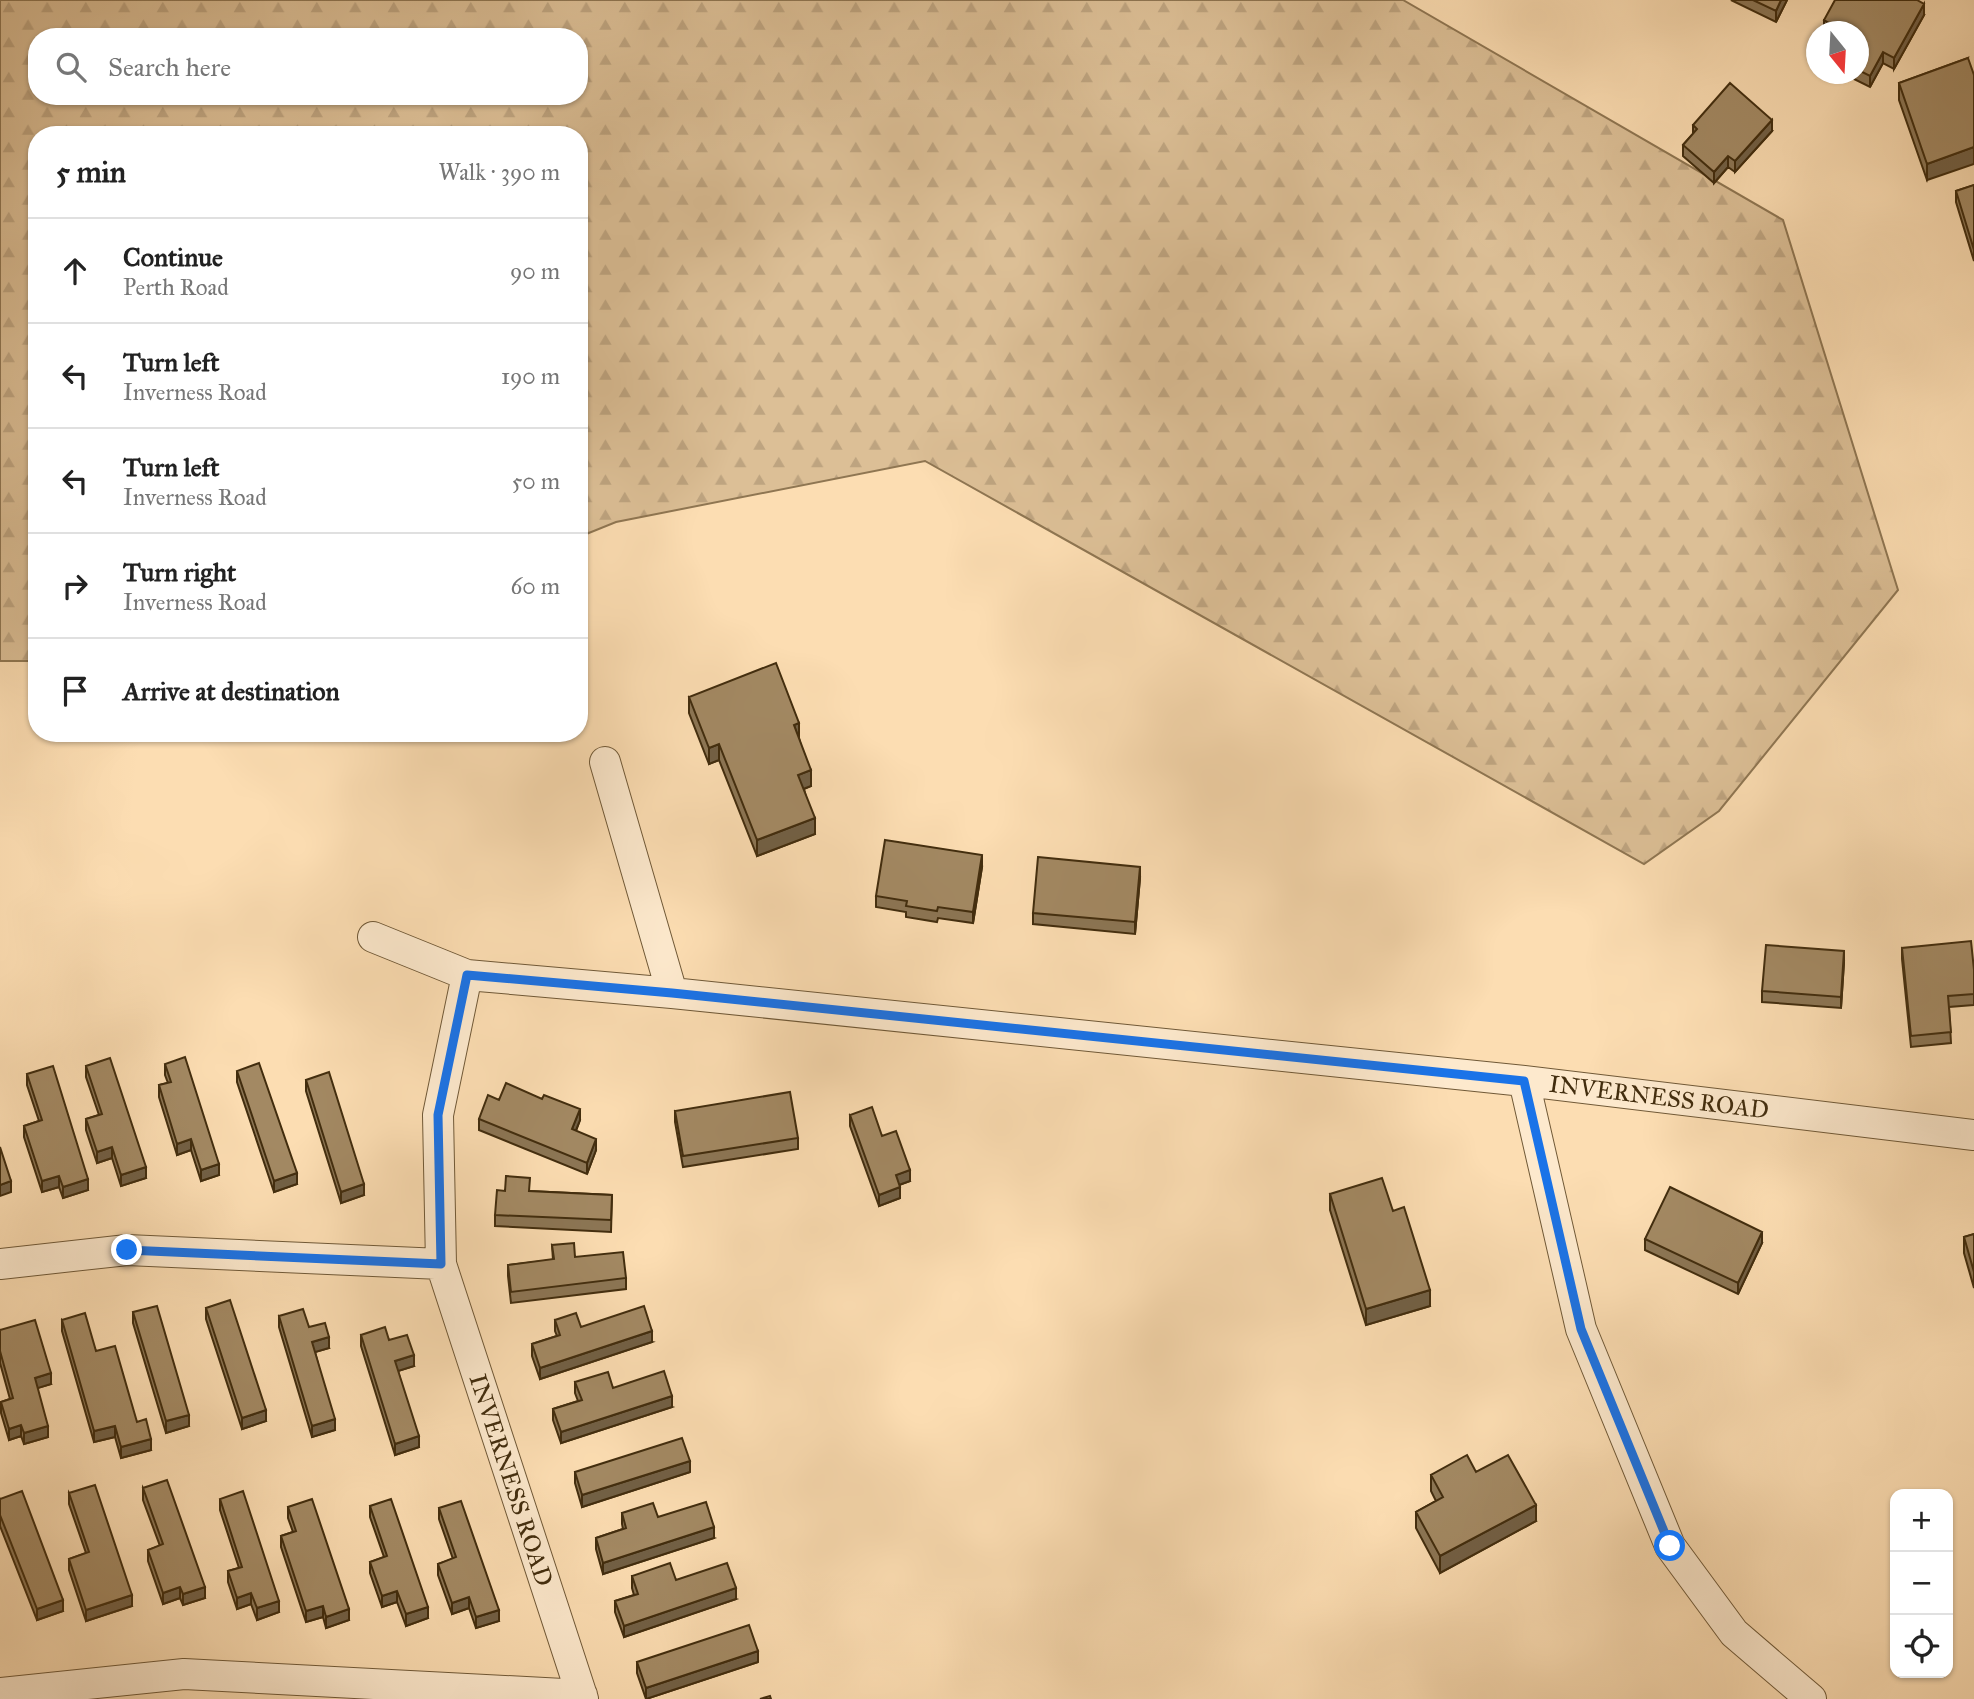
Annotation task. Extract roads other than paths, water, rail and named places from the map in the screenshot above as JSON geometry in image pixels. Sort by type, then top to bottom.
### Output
[{"type":"street","points":[[605,762],[672,993]]},
{"type":"street","name":"INVERNESS ROAD","points":[[373,937],[467,975],[672,993],[1524,1081],[1974,1135]]},
{"type":"street","name":"INVERNESS ROAD","points":[[0,1693],[184,1674],[582,1697],[441,1264],[438,1115],[467,975]]},
{"type":"street","points":[[1524,1081],[1581,1329],[1670,1546],[1734,1633],[1811,1699]]},
{"type":"street","points":[[0,1264],[127,1250],[441,1264]]}]
